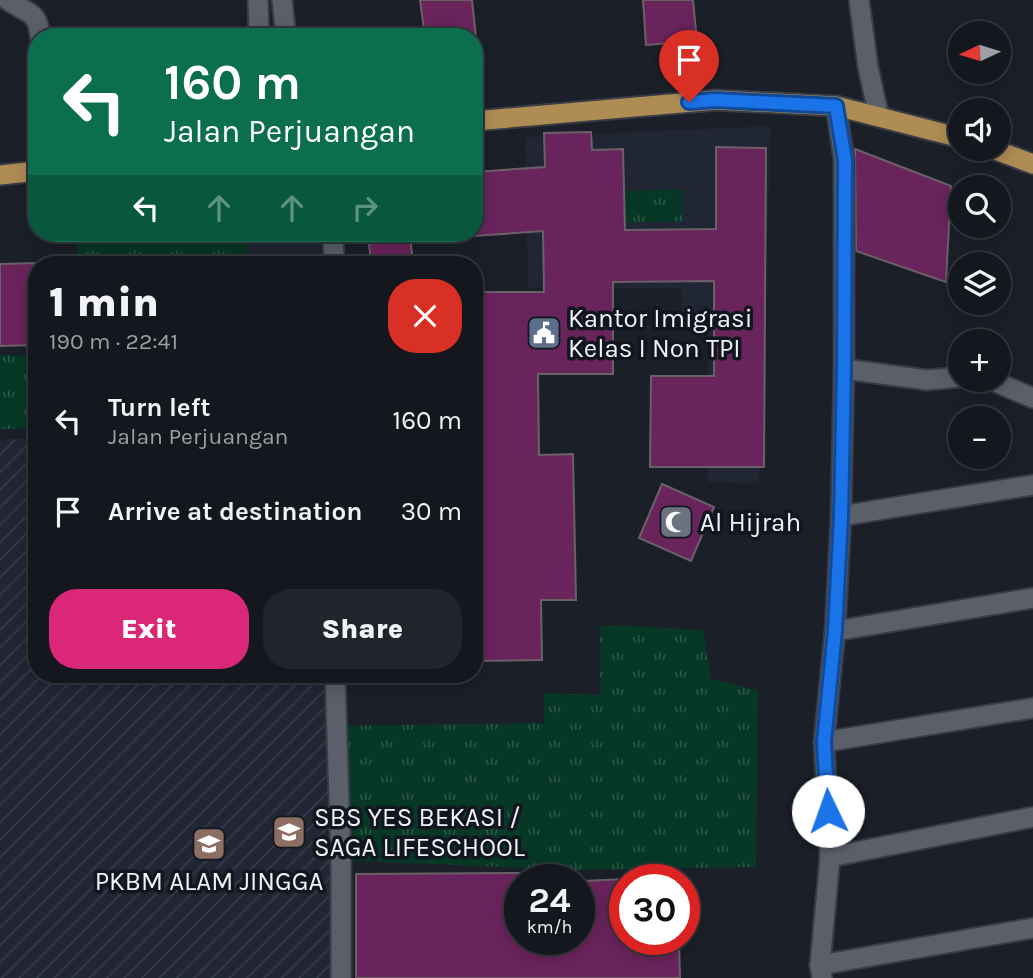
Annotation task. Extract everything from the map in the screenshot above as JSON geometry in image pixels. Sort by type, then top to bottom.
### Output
[{"type":"main road","points":[[483,120],[716,100],[836,106],[948,135]]},
{"type":"main road","points":[[1011,156],[1033,164]]},
{"type":"main road","points":[[0,175],[28,172]]},
{"type":"street","points":[[8,0],[33,15],[39,28]]},
{"type":"street","points":[[258,0],[259,28]]},
{"type":"street","points":[[282,0],[285,28]]},
{"type":"street","points":[[859,0],[868,67],[879,117]]},
{"type":"street","points":[[836,106],[845,160],[844,369],[835,631],[824,742],[830,857],[821,971],[1033,928]]},
{"type":"street","points":[[844,369],[927,380],[948,378]]},
{"type":"street","points":[[1011,387],[1033,398]]},
{"type":"street","points":[[841,516],[1033,485]]},
{"type":"street","points":[[835,631],[1033,598]]},
{"type":"street","points":[[335,683],[340,793],[341,978]]},
{"type":"street","points":[[824,742],[1033,708]]},
{"type":"street","points":[[830,857],[1033,817]]},
{"type":"shaded area","points":[[771,126],[759,484],[708,482],[708,314],[682,313],[681,288],[528,288],[525,137]]},
{"type":"shaded area","points":[[245,242],[333,242],[334,256],[248,256]]},
{"type":"shaded area","points":[[28,438],[28,683],[326,683],[334,978],[0,978],[0,440]]},
{"type":"green space","points":[[683,189],[683,221],[594,224],[593,192]]},
{"type":"green space","points":[[77,242],[245,242],[248,256],[78,256]]},
{"type":"green space","points":[[0,355],[28,356],[28,428],[0,429]]},
{"type":"green space","points":[[610,625],[703,630],[711,679],[758,690],[756,867],[609,864],[609,869],[595,870],[595,864],[504,864],[504,867],[341,860],[338,726],[544,723],[544,693],[600,695],[600,627]]},
{"type":"building","points":[[420,0],[472,0],[475,28],[424,28]]},
{"type":"building","points":[[643,0],[693,0],[697,41],[646,45]]},
{"type":"building","points":[[591,132],[592,150],[623,149],[625,230],[716,229],[716,147],[766,148],[764,467],[650,467],[651,376],[714,376],[714,281],[613,282],[613,374],[538,374],[539,455],[573,454],[576,600],[541,600],[542,660],[483,661],[483,292],[544,292],[543,231],[483,235],[483,171],[545,167],[544,133]]},
{"type":"building","points":[[855,149],[948,185],[946,282],[856,251]]},
{"type":"building","points":[[369,242],[411,242],[412,256],[370,256]]},
{"type":"building","points":[[28,263],[28,345],[0,346],[0,264]]},
{"type":"building","name":"Al Hijrah","points":[[662,484],[714,507],[691,561],[639,538]]},
{"type":"building","points":[[504,873],[504,955],[595,955],[595,880],[609,880],[609,955],[679,955],[680,978],[356,978],[356,874]]},
{"type":"place","name":"Kantor Imigrasi Kelas I Non TPI","points":[[544,333]]},
{"type":"place","name":"Al Hijrah","points":[[676,522]]},
{"type":"place","name":"SBS YES BEKASI / SAGA LIFESCHOOL","points":[[289,832]]},
{"type":"place","name":"PKBM ALAM JINGGA","points":[[209,844]]},
{"type":"route","points":[[689,102],[716,100],[836,106],[845,160],[844,369],[835,631],[824,742],[828,811]]}]
